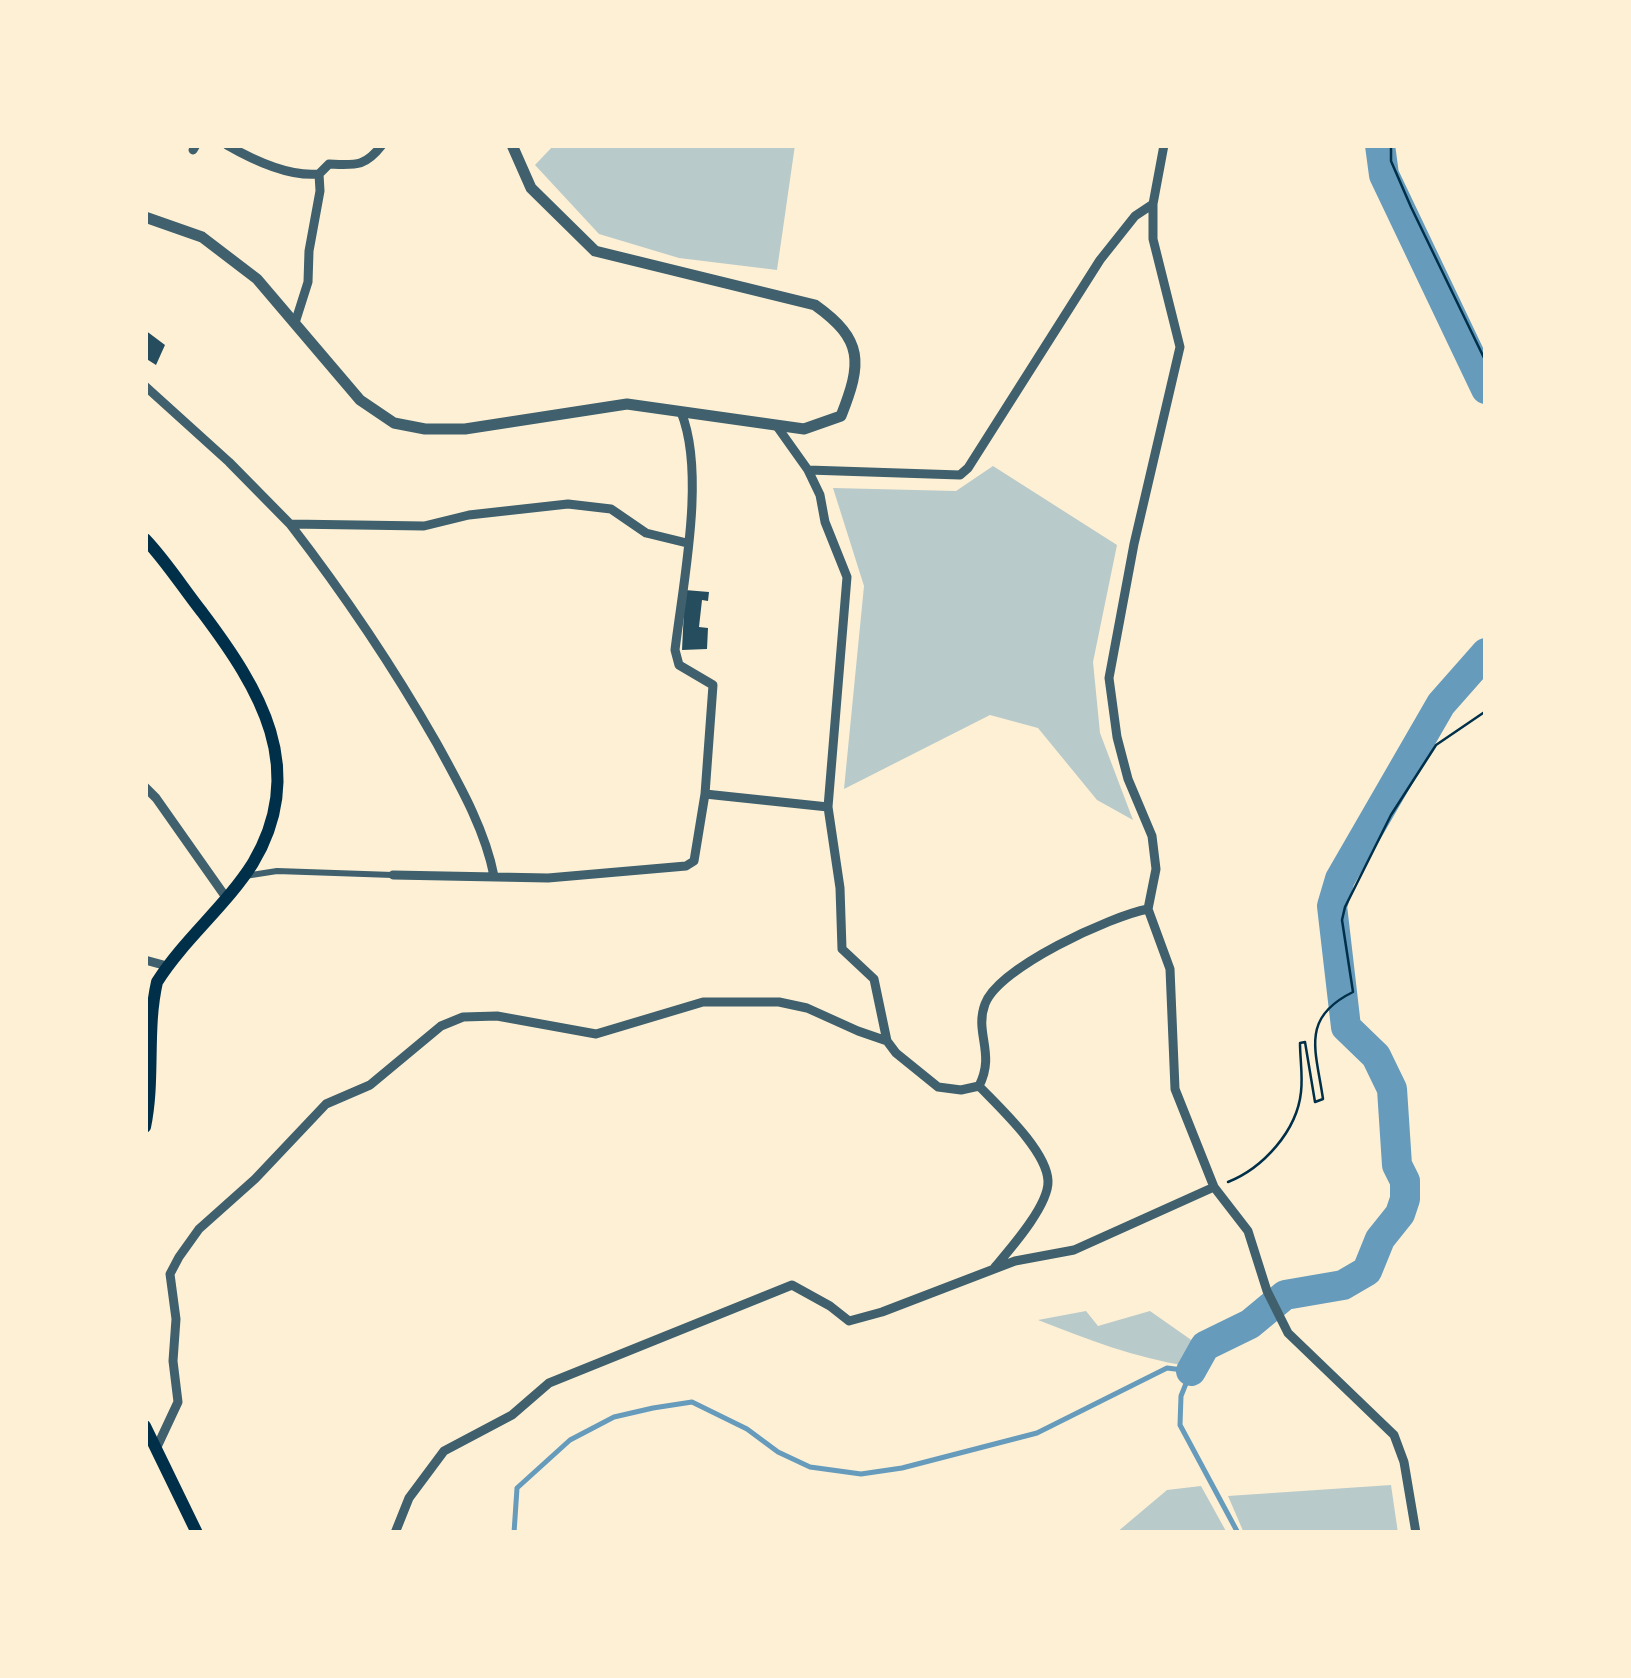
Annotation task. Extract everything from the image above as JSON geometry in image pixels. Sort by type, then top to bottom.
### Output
[{"type":"main road","points":[[145,540],[232,652],[257,696],[276,747],[278,790],[269,830],[242,876],[157,982],[152,1005],[150,1098],[145,1127]]},
{"type":"main road","points":[[145,1426],[196,1533]]},
{"type":"street","points":[[227,145],[305,175],[319,174],[330,164],[354,165],[370,160],[382,145]]},
{"type":"street","points":[[145,218],[202,237],[258,278],[360,400],[394,423],[425,429],[466,429],[627,404],[804,429],[841,416],[854,382],[857,350],[839,322],[815,305],[595,251],[531,188],[512,145]]},
{"type":"street","points":[[1164,145],[1153,204],[1153,238],[1180,347],[1134,544],[1109,678],[1128,780],[1152,836],[1156,870],[1148,910],[1170,969],[1175,1089],[1214,1187],[1248,1230],[1267,1291],[1288,1333],[1394,1435],[1404,1462],[1416,1533]]},
{"type":"street","points":[[295,323],[308,282],[319,174]]},
{"type":"street","points":[[808,470],[960,474],[978,453],[1100,260],[1135,216],[1153,204]]},
{"type":"street","points":[[145,386],[290,524],[368,628],[476,820],[494,876]]},
{"type":"street","points":[[242,876],[277,871],[548,878],[686,866],[694,861],[705,794],[713,685],[679,665],[675,650],[688,544],[692,464],[691,436],[681,412]]},
{"type":"street","points":[[776,425],[808,470],[820,495],[825,522],[847,577],[828,807],[838,870],[842,949],[874,979],[888,1040],[896,1053],[938,1086],[960,1090],[979,1086]]},
{"type":"street","points":[[290,524],[424,526],[469,515],[568,504],[611,509],[646,533],[688,544]]},
{"type":"street","points":[[145,787],[225,896]]},
{"type":"street","points":[[705,794],[828,807]]},
{"type":"street","points":[[979,1086],[988,1069],[982,1018],[986,1001],[997,987],[1052,949],[1123,914],[1148,910]]},
{"type":"street","points":[[145,960],[167,966]]},
{"type":"street","points":[[156,1449],[178,1402],[173,1361],[176,1318],[170,1274],[179,1257],[199,1229],[255,1179],[326,1104],[370,1084],[441,1026],[463,1017],[497,1016],[596,1034],[703,1002],[779,1002],[808,1008],[858,1032],[888,1040]]},
{"type":"street","points":[[979,1086],[1028,1140],[1045,1168],[1048,1181],[1044,1198],[993,1269]]},
{"type":"street","points":[[395,1533],[409,1498],[444,1451],[512,1415],[549,1383],[792,1285],[849,1321],[882,1312],[1015,1261],[1074,1250],[1214,1187]]},
{"type":"path","points":[[1391,145],[1391,161],[1410,207],[1486,362]]},
{"type":"path","points":[[1214,1187],[1251,1170],[1285,1136],[1301,1092],[1300,1043],[1306,1042],[1315,1102],[1322,1099],[1314,1035],[1324,1010],[1352,992],[1342,920],[1345,907],[1391,814],[1436,744],[1486,711]]},
{"type":"shaded area","points":[[554,145],[795,145],[777,270],[679,258],[599,234],[535,165]]},
{"type":"shaded area","points":[[993,466],[1117,545],[1093,662],[1100,733],[1133,820],[1097,800],[1038,728],[990,715],[844,789],[864,586],[833,488],[956,491]]},
{"type":"shaded area","points":[[1086,1311],[1098,1326],[1150,1311],[1197,1344],[1187,1366],[1130,1353],[1038,1320]]},
{"type":"shaded area","points":[[1391,1485],[1398,1533],[1244,1533],[1228,1496]]},
{"type":"shaded area","points":[[1201,1486],[1227,1533],[1116,1533],[1167,1490]]},
{"type":"building","points":[[145,330],[165,345],[156,365],[145,358]]},
{"type":"building","points":[[685,590],[709,592],[708,601],[702,600],[699,627],[708,628],[707,649],[682,650]]},
{"type":"waterway","points":[[1380,145],[1384,175],[1486,389]]},
{"type":"waterway","points":[[1191,1371],[1205,1346],[1250,1324],[1285,1295],[1343,1285],[1367,1271],[1380,1239],[1400,1214],[1405,1181],[1397,1165],[1392,1089],[1376,1056],[1346,1027],[1332,906],[1340,879],[1441,704],[1486,653]]},
{"type":"waterway","points":[[514,1533],[517,1488],[570,1440],[614,1417],[692,1402],[810,1467],[861,1474],[902,1468],[1037,1433],[1167,1368],[1191,1371],[1181,1396],[1180,1425],[1238,1533]]}]
